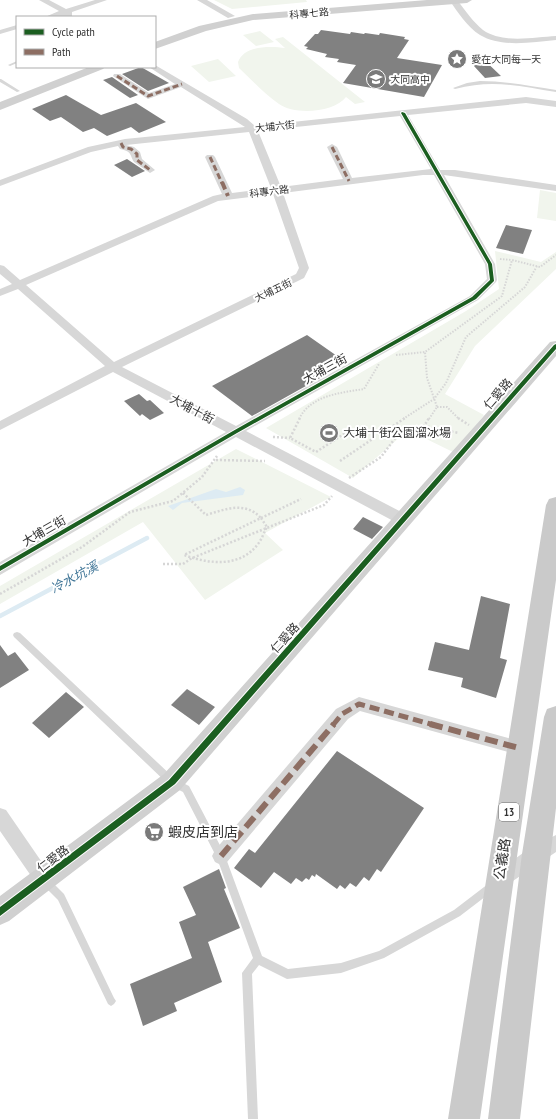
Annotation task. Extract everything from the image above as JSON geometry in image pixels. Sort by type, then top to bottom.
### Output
[{"type":"main road","name":"公義路","points":[[464,1119],[556,505]]},
{"type":"main road","points":[[504,1119],[546,848],[556,717]]},
{"type":"street","points":[[43,0],[71,16]]},
{"type":"street","points":[[52,16],[103,0]]},
{"type":"street","points":[[201,0],[231,16]]},
{"type":"street","name":"科專七路","points":[[156,38],[197,24],[231,16],[398,0]]},
{"type":"street","points":[[453,0],[482,33],[501,39],[521,41],[556,38]]},
{"type":"street","name":"科專七路","points":[[156,46],[203,28],[253,17],[467,0]]},
{"type":"street","points":[[0,32],[16,27]]},
{"type":"street","points":[[0,98],[76,68]]},
{"type":"street","points":[[0,106],[96,68]]},
{"type":"street","points":[[155,68],[244,121],[252,128]]},
{"type":"street","points":[[117,76],[148,96],[182,84]]},
{"type":"street","name":"大埔六街","points":[[0,182],[88,150],[121,143],[526,100],[556,104]]},
{"type":"street","name":"大埔三街","points":[[0,569],[235,432],[474,298],[492,280],[490,264],[436,173],[403,113]]},
{"type":"street","name":"大埔五街","points":[[0,426],[113,367],[300,276],[304,268],[252,128]]},
{"type":"street","points":[[121,143],[123,147],[137,154],[137,160],[150,170]]},
{"type":"street","points":[[332,147],[349,181]]},
{"type":"street","points":[[210,157],[228,196]]},
{"type":"street","name":"科專六路","points":[[0,293],[216,198],[423,172],[455,173],[556,188]]},
{"type":"street","name":"大埔十街","points":[[0,268],[113,367],[404,520]]},
{"type":"street","name":"仁愛路","points":[[0,912],[172,782],[556,346]]},
{"type":"street","points":[[221,856],[342,714],[359,704],[519,748]]},
{"type":"street","points":[[0,816],[44,880]]},
{"type":"street","points":[[499,881],[546,848]]},
{"type":"lane","points":[[10,65],[16,62]]},
{"type":"lane","points":[[0,80],[18,91]]},
{"type":"lane","points":[[455,88],[469,83],[488,81],[556,90]]},
{"type":"lane","points":[[17,635],[172,782],[186,789],[221,856],[258,959],[287,974],[341,968],[381,955],[457,913],[499,881]]},
{"type":"lane","points":[[44,880],[60,897],[111,1001]]},
{"type":"lane","points":[[253,1119],[247,973],[258,959]]},
{"type":"path","points":[[394,355],[425,352],[502,296],[512,260],[540,267],[556,255]]},
{"type":"path","points":[[393,426],[434,399],[446,383],[466,338],[525,287],[537,266]]},
{"type":"path","points":[[425,352],[427,378],[437,408]]},
{"type":"path","points":[[290,438],[304,409],[328,395],[364,389],[380,363],[385,361]]},
{"type":"path","points":[[424,426],[437,408],[447,406],[459,419],[474,428]]},
{"type":"path","points":[[347,480],[381,456],[396,437],[424,426],[461,433]]},
{"type":"path","points":[[269,437],[290,438],[316,452],[347,432],[372,430]]},
{"type":"path","points":[[340,461],[374,438]]},
{"type":"path","points":[[0,594],[82,547],[130,512],[173,501],[202,478],[216,460],[218,455]]},
{"type":"path","points":[[216,460],[273,461]]},
{"type":"path","points":[[183,493],[206,515],[238,505],[253,509],[262,517],[267,527]]},
{"type":"path","points":[[163,564],[183,564],[192,558],[324,505],[335,493]]},
{"type":"path","points":[[267,527],[258,544],[250,553],[229,562],[208,563],[184,555],[301,499]]},
{"type":"shaded area","points":[[214,0],[306,0],[307,2],[232,9]]},
{"type":"shaded area","points":[[260,31],[274,42],[256,46],[243,35]]},
{"type":"shaded area","points":[[283,37],[365,102],[355,104],[346,97],[333,106],[314,111],[294,110],[279,104],[239,68],[238,62],[241,56],[246,52],[258,48],[285,48],[275,39]]},
{"type":"shaded area","points":[[218,59],[236,76],[209,82],[191,66]]},
{"type":"shaded area","points":[[540,190],[556,193],[556,221],[537,218]]},
{"type":"shaded area","points":[[495,251],[541,262],[556,252],[556,269],[475,346],[445,394],[484,415],[455,453],[408,430],[353,478],[266,428],[466,311],[499,289]]},
{"type":"shaded area","points":[[236,449],[331,497],[265,533],[283,550],[205,600],[143,522],[0,604],[0,586]]},
{"type":"shaded area","points":[[240,487],[245,490],[243,495],[182,503],[173,510],[168,506],[216,489],[226,492]]},
{"type":"building","points":[[321,30],[350,34],[351,32],[379,35],[380,33],[405,37],[404,39],[409,40],[397,58],[442,65],[424,97],[343,83],[356,65],[337,62],[339,59],[325,57],[327,54],[306,49],[308,47],[304,46]]},
{"type":"building","points":[[480,56],[501,76],[485,78],[474,66]]},
{"type":"building","points":[[138,68],[143,68],[169,83],[148,91],[122,74]]},
{"type":"building","points":[[112,77],[138,95],[130,98],[103,80]]},
{"type":"building","points":[[66,95],[101,115],[136,103],[166,122],[139,133],[131,127],[107,136],[94,128],[83,132],[61,117],[50,121],[32,109]]},
{"type":"building","points":[[127,159],[145,171],[132,177],[114,165]]},
{"type":"building","points":[[506,225],[532,230],[523,254],[496,248]]},
{"type":"building","points":[[307,335],[347,363],[252,416],[212,386]]},
{"type":"building","points":[[139,394],[147,401],[150,400],[164,413],[150,420],[142,414],[140,416],[124,401]]},
{"type":"building","points":[[363,517],[383,527],[372,539],[353,529]]},
{"type":"building","points":[[481,596],[510,604],[500,658],[507,660],[496,698],[461,687],[463,678],[428,670],[435,642],[469,650]]},
{"type":"building","points":[[0,645],[8,656],[15,652],[29,670],[0,688]]},
{"type":"building","points":[[187,689],[215,707],[199,725],[171,705]]},
{"type":"building","points":[[66,692],[84,707],[49,738],[32,723]]},
{"type":"building","points":[[337,751],[424,808],[381,872],[377,869],[369,881],[364,877],[356,887],[350,883],[345,889],[340,885],[337,889],[316,874],[315,877],[312,875],[309,880],[306,878],[302,882],[296,878],[291,884],[274,872],[261,888],[234,868],[249,849],[255,853]]},
{"type":"building","points":[[219,869],[226,888],[224,889],[240,928],[208,942],[222,982],[174,1003],[177,1011],[143,1026],[130,984],[192,958],[179,922],[196,915],[183,887]]},
{"type":"waterway","name":"冷水坑溪","points":[[0,616],[147,538]]},
{"type":"marked path","points":[[117,76],[148,96],[182,84]]},
{"type":"marked path","points":[[121,143],[123,147],[131,149],[137,154],[137,160],[150,170]]},
{"type":"marked path","points":[[332,147],[349,181]]},
{"type":"marked path","points":[[210,157],[228,196]]},
{"type":"marked path","points":[[221,856],[342,714],[359,704],[519,748]]},
{"type":"cycle path","points":[[0,569],[235,432],[474,298],[492,280],[490,264],[403,113]]},
{"type":"cycle path","points":[[0,912],[172,782],[556,346]]},
{"type":"place","name":"愛在大同每一天","points":[[457,59]]},
{"type":"place","name":"大同高中","points":[[376,79]]},
{"type":"place","name":"大埔十街公園溜冰場","points":[[329,433]]},
{"type":"place","name":"蝦皮店到店","points":[[154,832]]}]
